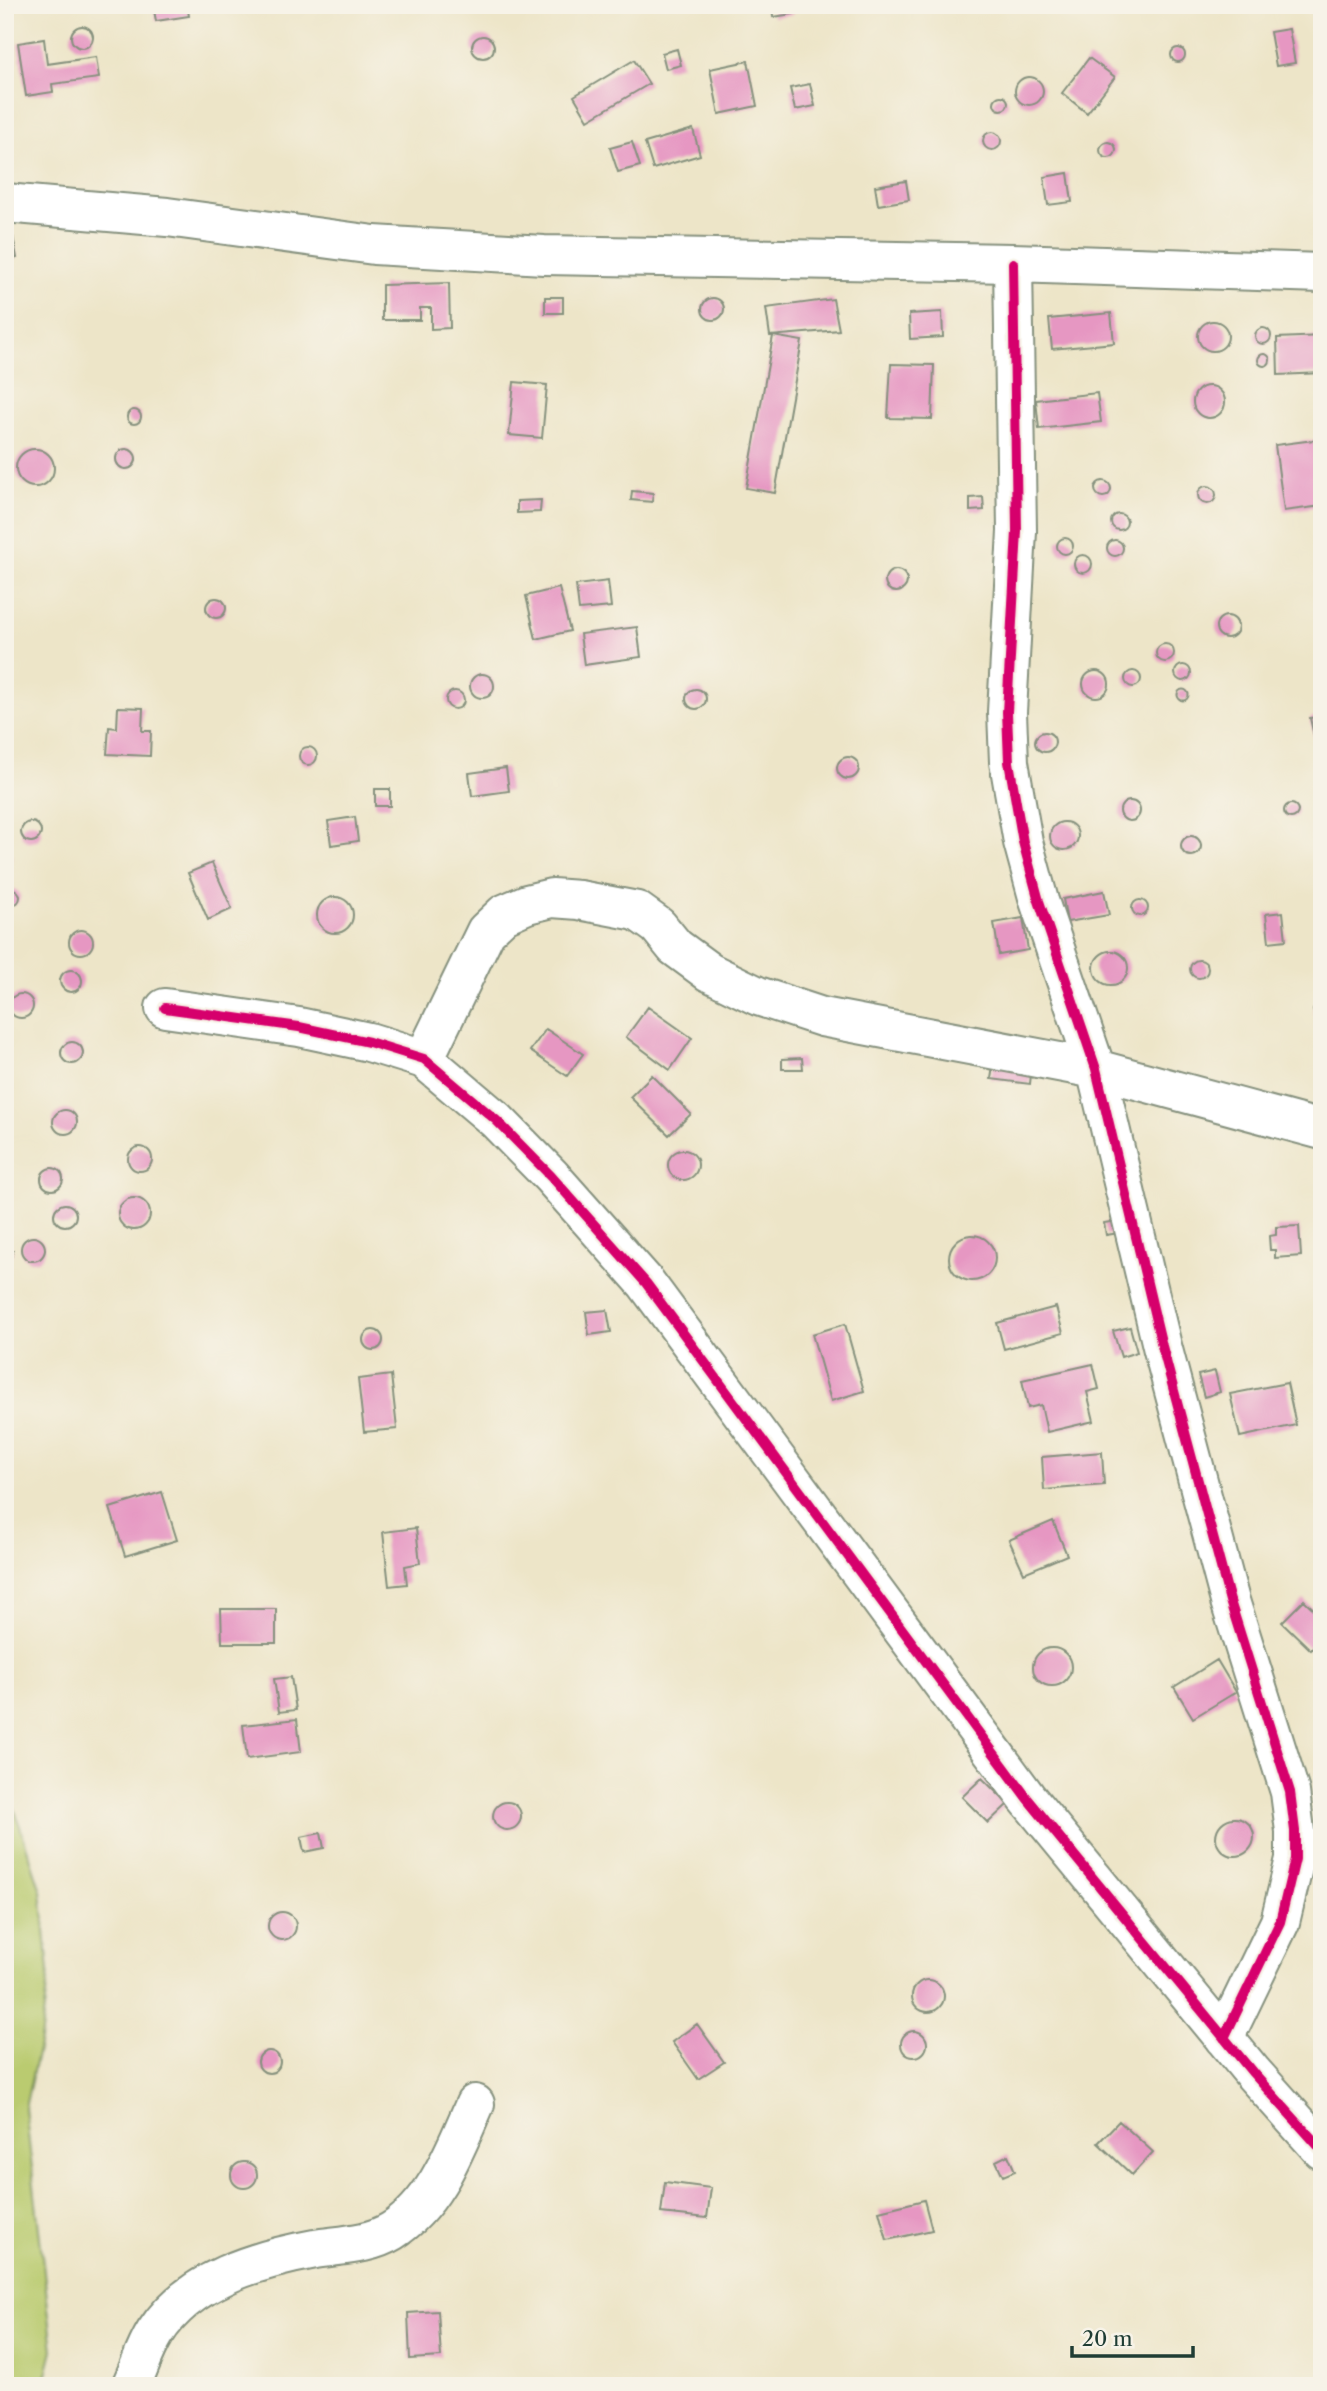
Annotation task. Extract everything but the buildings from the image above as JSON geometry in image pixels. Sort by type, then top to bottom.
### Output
[{"type":"street","points":[[5,203],[167,217],[374,245],[531,254],[1013,263],[1322,274]]},
{"type":"street","points":[[1013,263],[1017,531],[1007,712],[1009,762],[1023,842],[1039,901],[1096,1069],[1165,1359],[1230,1601],[1290,1792],[1295,1858],[1280,1922],[1224,2038]]},
{"type":"street","points":[[424,1059],[486,931],[504,914],[552,898],[611,904],[638,911],[658,926],[675,947],[709,972],[758,996],[822,1017],[1096,1069],[1322,1130]]},
{"type":"street","points":[[164,1008],[299,1027],[369,1042],[424,1059],[496,1120],[551,1175],[646,1283],[1027,1798],[1224,2038],[1322,2150]]},
{"type":"street","points":[[131,2386],[155,2333],[180,2302],[205,2285],[259,2262],[369,2241],[393,2230],[432,2192],[447,2168],[475,2104]]},
{"type":"green space","points":[[5,1780],[41,1891],[49,1971],[40,2040],[25,2108],[53,2350],[44,2386],[5,2386]]},
{"type":"cycle path","points":[[1013,263],[1017,531],[1007,712],[1009,762],[1023,842],[1039,901],[1096,1069],[1162,1346],[1230,1601],[1290,1792],[1295,1831],[1295,1859],[1280,1922],[1224,2038]]},
{"type":"cycle path","points":[[165,1008],[299,1027],[369,1042],[424,1059],[496,1120],[551,1176],[646,1283],[1027,1798],[1253,2073],[1322,2150]]}]
